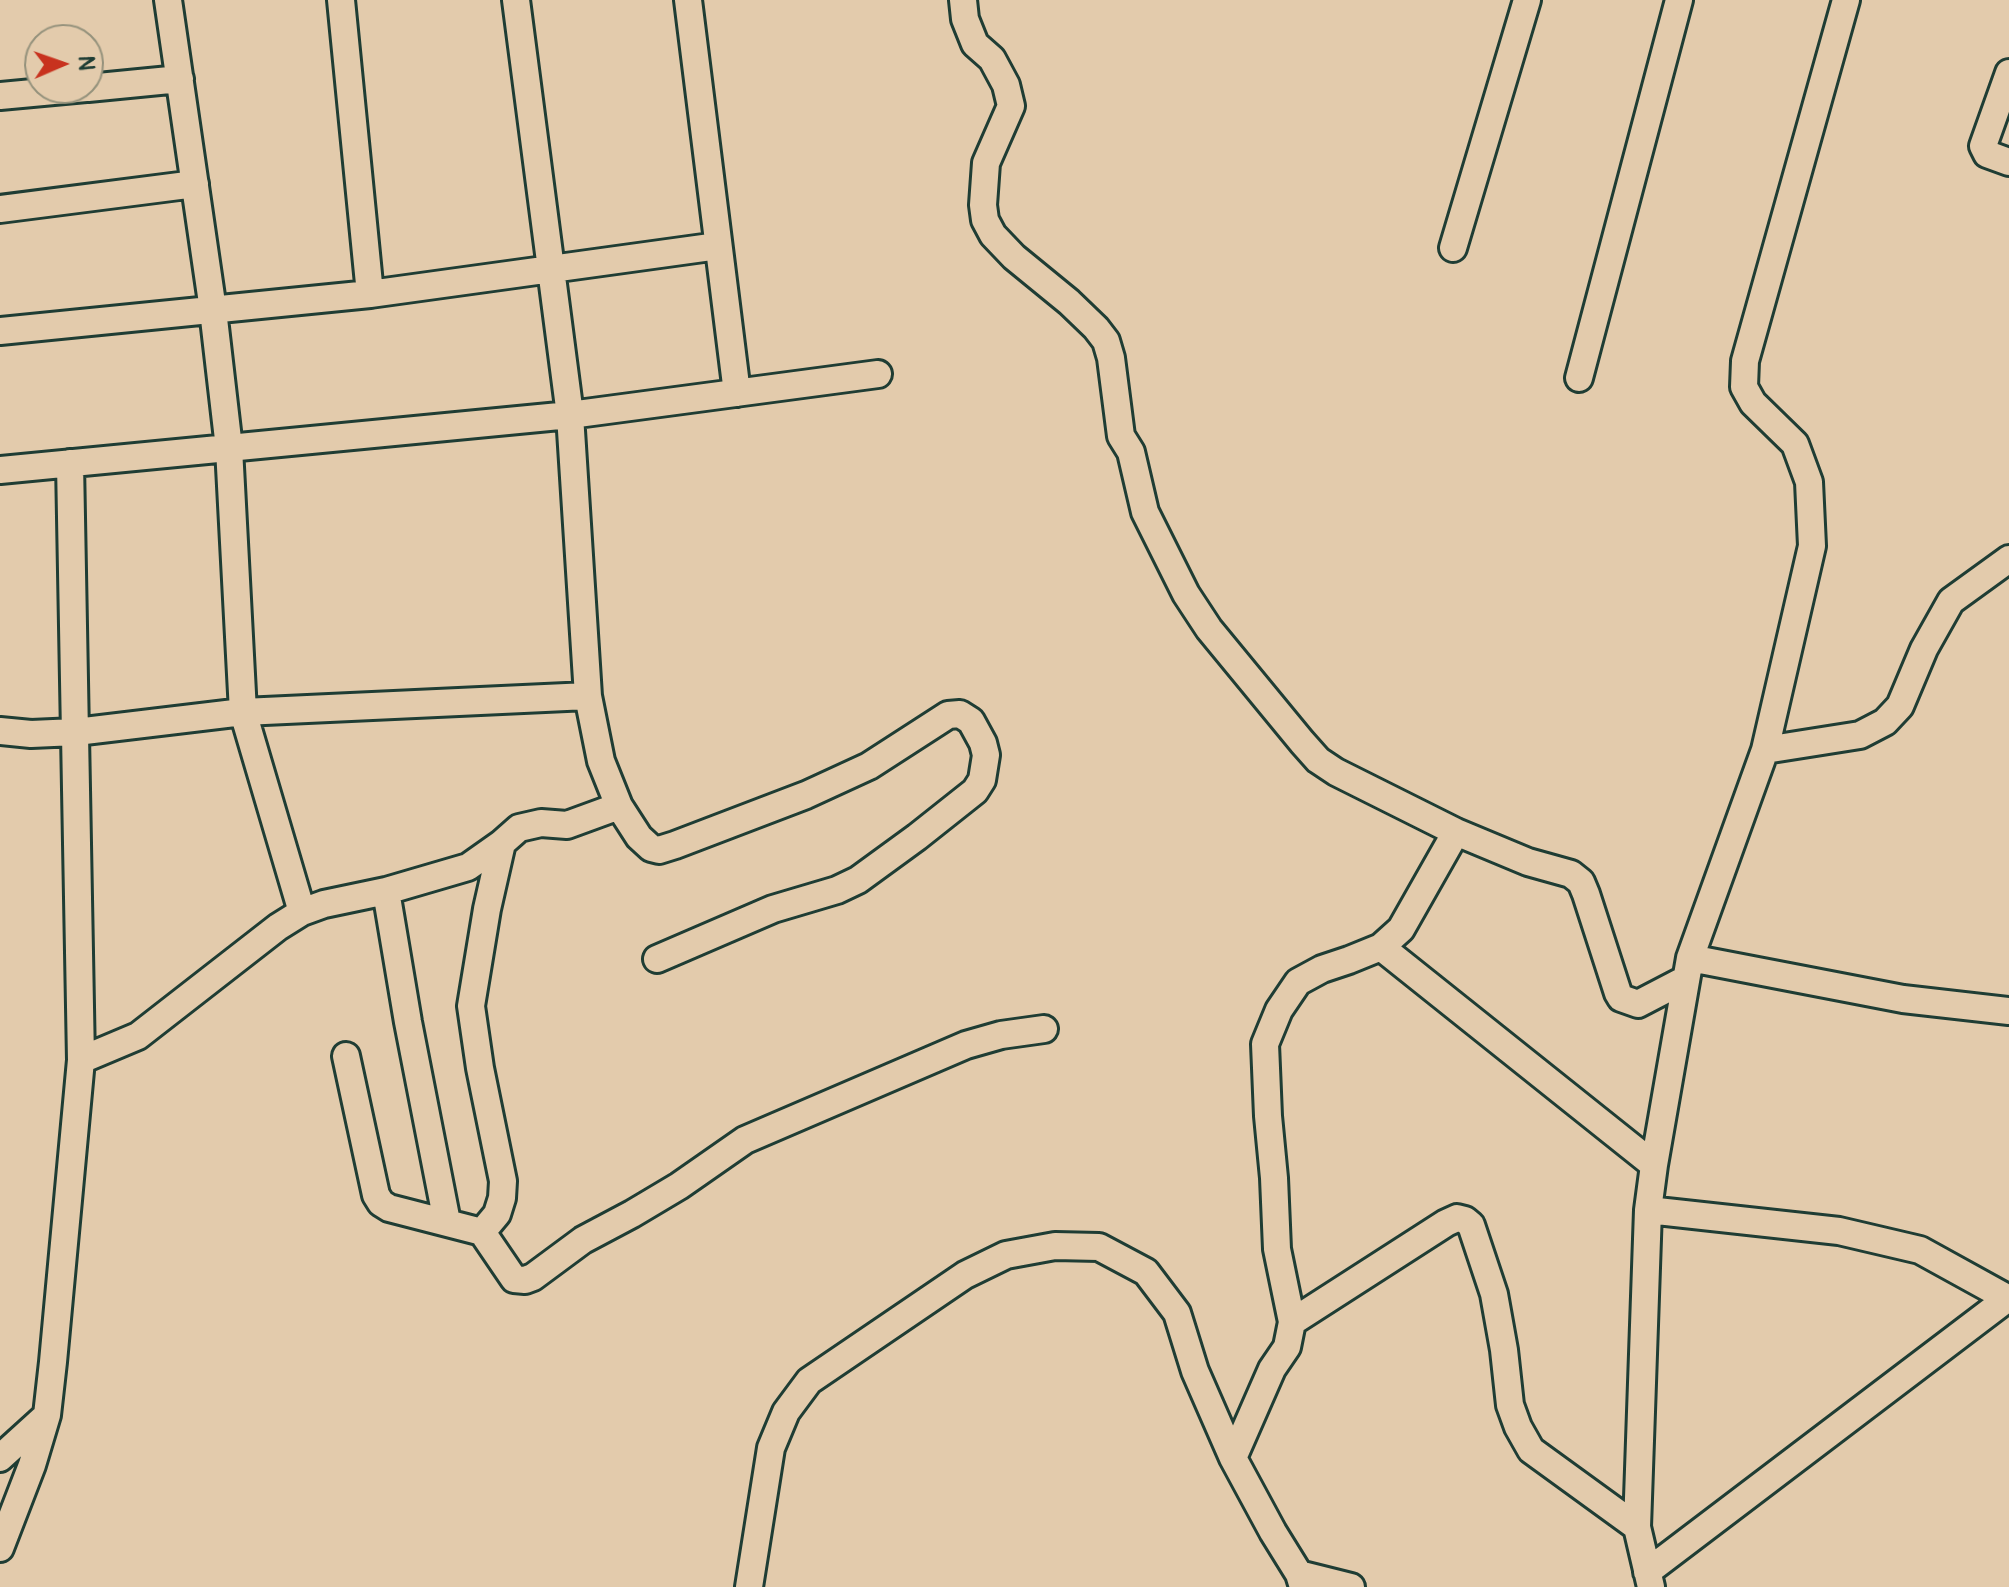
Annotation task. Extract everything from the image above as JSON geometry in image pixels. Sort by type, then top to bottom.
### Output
[{"type":"street","points":[[168,0],[213,310],[229,448],[243,712],[302,912]]},
{"type":"street","points":[[341,0],[370,294]]},
{"type":"street","points":[[516,0],[570,415],[588,696],[601,761],[619,806],[639,837],[651,848],[659,850],[806,795],[869,766],[948,715],[960,714],[971,721],[986,755],[982,780],[975,791],[858,880],[837,890],[773,909],[657,959]]},
{"type":"street","points":[[688,0],[737,393]]},
{"type":"street","points":[[963,0],[965,19],[975,44],[992,59],[1006,85],[1011,106],[986,163],[985,220],[993,235],[1014,257],[1069,302],[1106,341],[1121,436],[1131,452],[1145,512],[1186,594],[1209,629],[1318,760],[1456,832],[1528,862],[1571,874],[1581,882],[1618,993],[1625,1001],[1638,1004],[1688,968],[2009,1011]]},
{"type":"street","points":[[1453,248],[1527,0]]},
{"type":"street","points":[[1579,378],[1679,0]]},
{"type":"street","points":[[1648,1210],[1839,1231],[1920,1250],[2009,1299],[1649,1579],[1637,1527],[1648,1210],[1654,1165],[1688,968],[1765,750],[1812,546],[1809,482],[1795,444],[1753,403],[1744,387],[1745,361],[1846,0]]},
{"type":"street","points":[[2009,73],[1983,146],[1987,154],[2009,162]]},
{"type":"street","points":[[104,86],[180,79]]},
{"type":"street","points":[[0,96],[24,94]]},
{"type":"street","points":[[0,209],[195,184]]},
{"type":"street","points":[[0,331],[370,294],[718,246]]},
{"type":"street","points":[[0,470],[570,415],[878,374]]},
{"type":"street","points":[[0,1548],[32,1465],[47,1415],[81,1060],[70,463]]},
{"type":"street","points":[[1765,750],[1860,735],[1885,722],[1900,706],[1924,649],[1951,601],[2009,559]]},
{"type":"street","points":[[0,731],[31,734],[76,732],[243,712],[588,696]]},
{"type":"street","points":[[81,1060],[138,1036],[278,927],[302,912],[468,867],[519,828],[541,823],[567,825],[619,806]]},
{"type":"street","points":[[1233,1458],[1272,1369],[1287,1347],[1292,1322],[1277,1249],[1265,1044],[1279,1010],[1298,982],[1322,969],[1381,947],[1401,929],[1456,832]]},
{"type":"street","points":[[482,1232],[497,1214],[503,1181],[471,1006],[487,909],[502,843]]},
{"type":"street","points":[[386,891],[447,1222]]},
{"type":"street","points":[[1381,947],[1654,1165]]},
{"type":"street","points":[[346,1056],[376,1195],[381,1203],[389,1208],[482,1232],[514,1279],[525,1280],[583,1240],[679,1186],[745,1140],[966,1045],[1001,1035],[1044,1029]]},
{"type":"street","points":[[1292,1322],[1446,1223],[1457,1218],[1465,1220],[1471,1225],[1494,1294],[1510,1405],[1518,1427],[1531,1450],[1637,1527]]},
{"type":"street","points":[[749,1587],[771,1448],[786,1412],[809,1381],[965,1275],[1006,1255],[1055,1246],[1099,1247],[1146,1272],[1177,1313],[1195,1371],[1233,1458],[1301,1581],[1351,1587]]},
{"type":"street","points":[[0,1458],[47,1415]]}]
